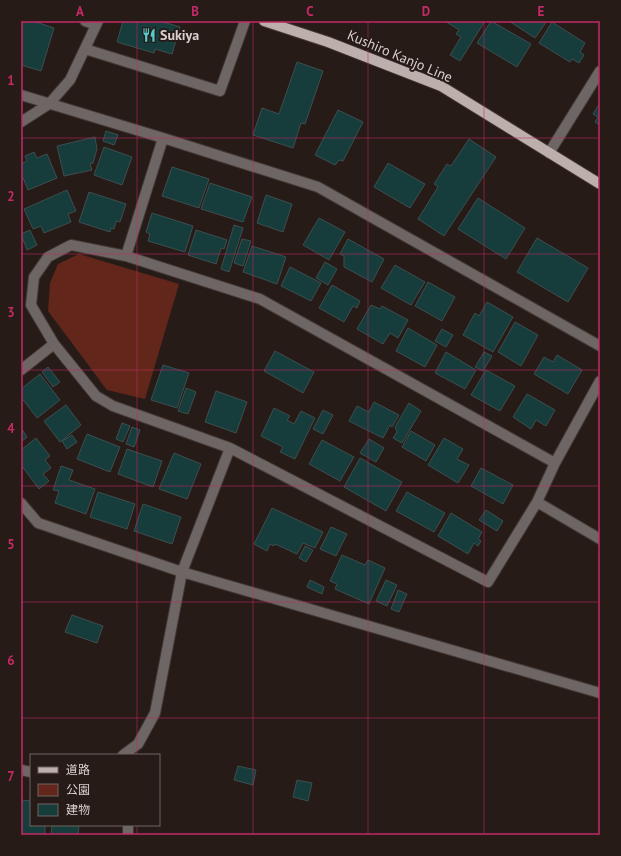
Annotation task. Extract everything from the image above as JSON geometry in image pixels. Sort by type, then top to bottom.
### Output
[{"type":"main road","name":"Kushiro Kanjo Line","points":[[264,21],[328,42],[441,86],[600,184]]},
{"type":"street","points":[[21,122],[49,104],[70,80],[98,23],[85,21]]},
{"type":"street","points":[[85,48],[220,91],[245,21]]},
{"type":"street","points":[[549,153],[600,71]]},
{"type":"street","points":[[21,95],[318,187],[600,346]]},
{"type":"street","points":[[126,256],[163,138]]},
{"type":"street","points":[[555,463],[260,299],[126,256],[71,245],[48,257],[34,277],[31,305],[54,344],[96,396],[113,406],[230,448],[488,582],[537,502],[555,463],[600,381]]},
{"type":"street","points":[[21,370],[54,344]]},
{"type":"street","points":[[124,754],[138,744],[155,713],[182,572],[230,448]]},
{"type":"street","points":[[537,502],[600,539]]},
{"type":"street","points":[[21,503],[38,523],[182,572],[600,693]]},
{"type":"green space","points":[[79,254],[179,284],[145,399],[107,390],[48,311],[50,283],[58,264]]},
{"type":"building","points":[[21,21],[33,21],[54,28],[41,71],[21,65]]},
{"type":"building","name":"Sukiya","points":[[123,21],[160,21],[180,27],[172,54],[155,49],[154,53],[117,42]]},
{"type":"building","points":[[445,21],[485,21],[460,61],[450,55],[461,37],[456,34],[459,30]]},
{"type":"building","points":[[491,21],[531,44],[517,67],[477,43]]},
{"type":"building","points":[[509,21],[547,21],[535,38]]},
{"type":"building","points":[[552,22],[585,43],[580,52],[584,55],[579,63],[572,59],[570,62],[539,43]]},
{"type":"building","points":[[297,62],[323,71],[305,124],[301,123],[293,148],[253,135],[262,108],[279,114]]},
{"type":"building","points":[[600,103],[600,125],[595,122],[598,117],[593,114]]},
{"type":"building","points":[[338,110],[363,122],[343,161],[339,160],[335,165],[315,155]]},
{"type":"building","points":[[106,131],[118,135],[114,145],[103,141]]},
{"type":"building","points":[[95,137],[97,149],[93,163],[90,164],[92,170],[64,176],[57,146]]},
{"type":"building","points":[[469,139],[496,157],[444,236],[418,219],[438,187],[434,184],[447,164],[451,166]]},
{"type":"building","points":[[104,147],[132,157],[122,185],[94,175]]},
{"type":"building","points":[[34,152],[37,158],[47,154],[57,178],[28,190],[21,173],[21,164],[27,161],[25,156]]},
{"type":"building","points":[[388,163],[425,184],[410,208],[374,187]]},
{"type":"building","points":[[172,167],[209,179],[199,208],[162,196]]},
{"type":"building","points":[[210,183],[252,197],[243,222],[201,209]]},
{"type":"building","points":[[67,190],[76,211],[68,214],[71,222],[44,233],[41,226],[33,229],[24,209]]},
{"type":"building","points":[[89,192],[126,204],[120,222],[116,221],[114,229],[111,228],[110,232],[79,222]]},
{"type":"building","points":[[266,195],[292,204],[283,232],[257,223]]},
{"type":"building","points":[[478,198],[525,228],[506,259],[458,229]]},
{"type":"building","points":[[152,213],[193,226],[185,252],[148,241],[150,234],[146,232]]},
{"type":"building","points":[[319,218],[345,232],[329,260],[303,245]]},
{"type":"building","points":[[234,225],[243,228],[229,272],[221,269]]},
{"type":"building","points":[[30,230],[37,245],[27,250],[21,234]]},
{"type":"building","points":[[196,230],[227,240],[224,249],[221,248],[216,264],[188,255]]},
{"type":"building","points":[[537,238],[588,268],[568,302],[517,272]]},
{"type":"building","points":[[242,239],[251,241],[243,266],[234,263]]},
{"type":"building","points":[[348,239],[384,259],[372,282],[344,267],[344,256],[340,254]]},
{"type":"building","points":[[252,246],[286,257],[277,284],[243,272]]},
{"type":"building","points":[[325,262],[337,269],[328,285],[316,278]]},
{"type":"building","points":[[395,265],[425,282],[411,305],[381,288]]},
{"type":"building","points":[[290,267],[321,283],[311,301],[281,286]]},
{"type":"building","points":[[428,282],[455,297],[442,321],[415,306]]},
{"type":"building","points":[[332,285],[360,301],[357,308],[353,306],[344,322],[319,308]]},
{"type":"building","points":[[487,302],[513,317],[493,352],[463,335],[475,313],[479,316]]},
{"type":"building","points":[[371,305],[380,309],[382,306],[408,320],[398,338],[390,333],[383,344],[357,329]]},
{"type":"building","points":[[515,322],[538,335],[521,366],[498,352]]},
{"type":"building","points":[[408,328],[437,345],[425,367],[396,351]]},
{"type":"building","points":[[442,329],[453,335],[446,347],[435,341]]},
{"type":"building","points":[[275,351],[314,372],[303,393],[264,371]]},
{"type":"building","points":[[446,352],[476,370],[465,389],[435,373]]},
{"type":"building","points":[[484,352],[492,356],[483,371],[475,367]]},
{"type":"building","points":[[557,355],[582,370],[568,394],[534,374],[544,357],[553,362]]},
{"type":"building","points":[[163,365],[189,373],[177,408],[151,400]]},
{"type":"building","points":[[48,367],[60,382],[53,387],[42,372]]},
{"type":"building","points":[[486,370],[515,386],[500,411],[471,395]]},
{"type":"building","points":[[40,374],[60,400],[37,418],[21,397],[21,389]]},
{"type":"building","points":[[186,388],[196,392],[188,414],[178,411]]},
{"type":"building","points":[[216,391],[247,402],[236,433],[205,422]]},
{"type":"building","points":[[527,394],[555,410],[546,426],[536,420],[531,429],[513,417]]},
{"type":"building","points":[[374,402],[399,415],[392,427],[390,425],[383,438],[349,421],[357,406],[369,412]]},
{"type":"building","points":[[409,403],[421,411],[402,443],[393,438],[397,432],[395,427]]},
{"type":"building","points":[[66,405],[81,425],[60,442],[44,421]]},
{"type":"building","points":[[274,408],[290,416],[287,420],[294,424],[301,411],[315,418],[295,459],[280,452],[283,447],[261,436]]},
{"type":"building","points":[[323,410],[333,415],[323,434],[313,429]]},
{"type":"building","points":[[122,423],[130,426],[123,442],[116,439]]},
{"type":"building","points":[[132,427],[140,430],[134,447],[126,444]]},
{"type":"building","points":[[21,428],[27,437],[21,442]]},
{"type":"building","points":[[411,431],[435,445],[426,461],[402,447]]},
{"type":"building","points":[[87,434],[120,447],[110,472],[77,459]]},
{"type":"building","points":[[72,435],[77,442],[67,449],[62,441]]},
{"type":"building","points":[[36,438],[50,456],[45,460],[51,468],[43,474],[49,481],[39,489],[21,465],[21,459],[23,457],[21,450]]},
{"type":"building","points":[[444,438],[463,449],[457,459],[469,465],[458,483],[428,465]]},
{"type":"building","points":[[369,439],[384,448],[376,462],[360,453]]},
{"type":"building","points":[[322,440],[354,457],[340,481],[309,464]]},
{"type":"building","points":[[127,449],[162,461],[153,487],[118,474]]},
{"type":"building","points":[[174,453],[201,464],[187,499],[159,489]]},
{"type":"building","points":[[360,458],[402,482],[386,511],[344,487]]},
{"type":"building","points":[[61,466],[73,470],[69,480],[95,489],[86,514],[55,503],[59,491],[53,490]]},
{"type":"building","points":[[481,468],[513,485],[503,504],[471,486]]},
{"type":"building","points":[[98,492],[135,504],[127,529],[90,517]]},
{"type":"building","points":[[407,492],[445,513],[434,532],[396,511]]},
{"type":"building","points":[[143,504],[181,517],[172,544],[134,531]]},
{"type":"building","points":[[272,508],[323,532],[315,548],[303,543],[297,554],[275,544],[274,546],[270,544],[267,551],[254,544]]},
{"type":"building","points":[[486,510],[503,521],[497,531],[479,520]]},
{"type":"building","points":[[451,513],[482,532],[478,539],[481,541],[478,546],[474,543],[468,554],[438,536]]},
{"type":"building","points":[[331,527],[347,534],[336,556],[320,549]]},
{"type":"building","points":[[305,546],[313,550],[306,562],[299,558]]},
{"type":"building","points":[[342,555],[365,565],[368,560],[385,568],[369,604],[335,589],[337,584],[330,581]]},
{"type":"building","points":[[310,580],[324,587],[322,594],[307,587]]},
{"type":"building","points":[[386,580],[397,585],[387,606],[376,601]]},
{"type":"building","points":[[398,590],[407,594],[399,612],[391,609]]},
{"type":"building","points":[[72,615],[103,626],[97,643],[65,632]]},
{"type":"building","points":[[238,766],[256,770],[253,785],[234,780]]},
{"type":"building","points":[[297,780],[312,783],[308,801],[293,797]]},
{"type":"building","points":[[21,800],[30,801],[30,826],[45,826],[45,835],[21,835]]},
{"type":"building","points":[[52,826],[79,826],[78,835],[51,835]]},
{"type":"place","name":"Sukiya","points":[[149,35]]}]
